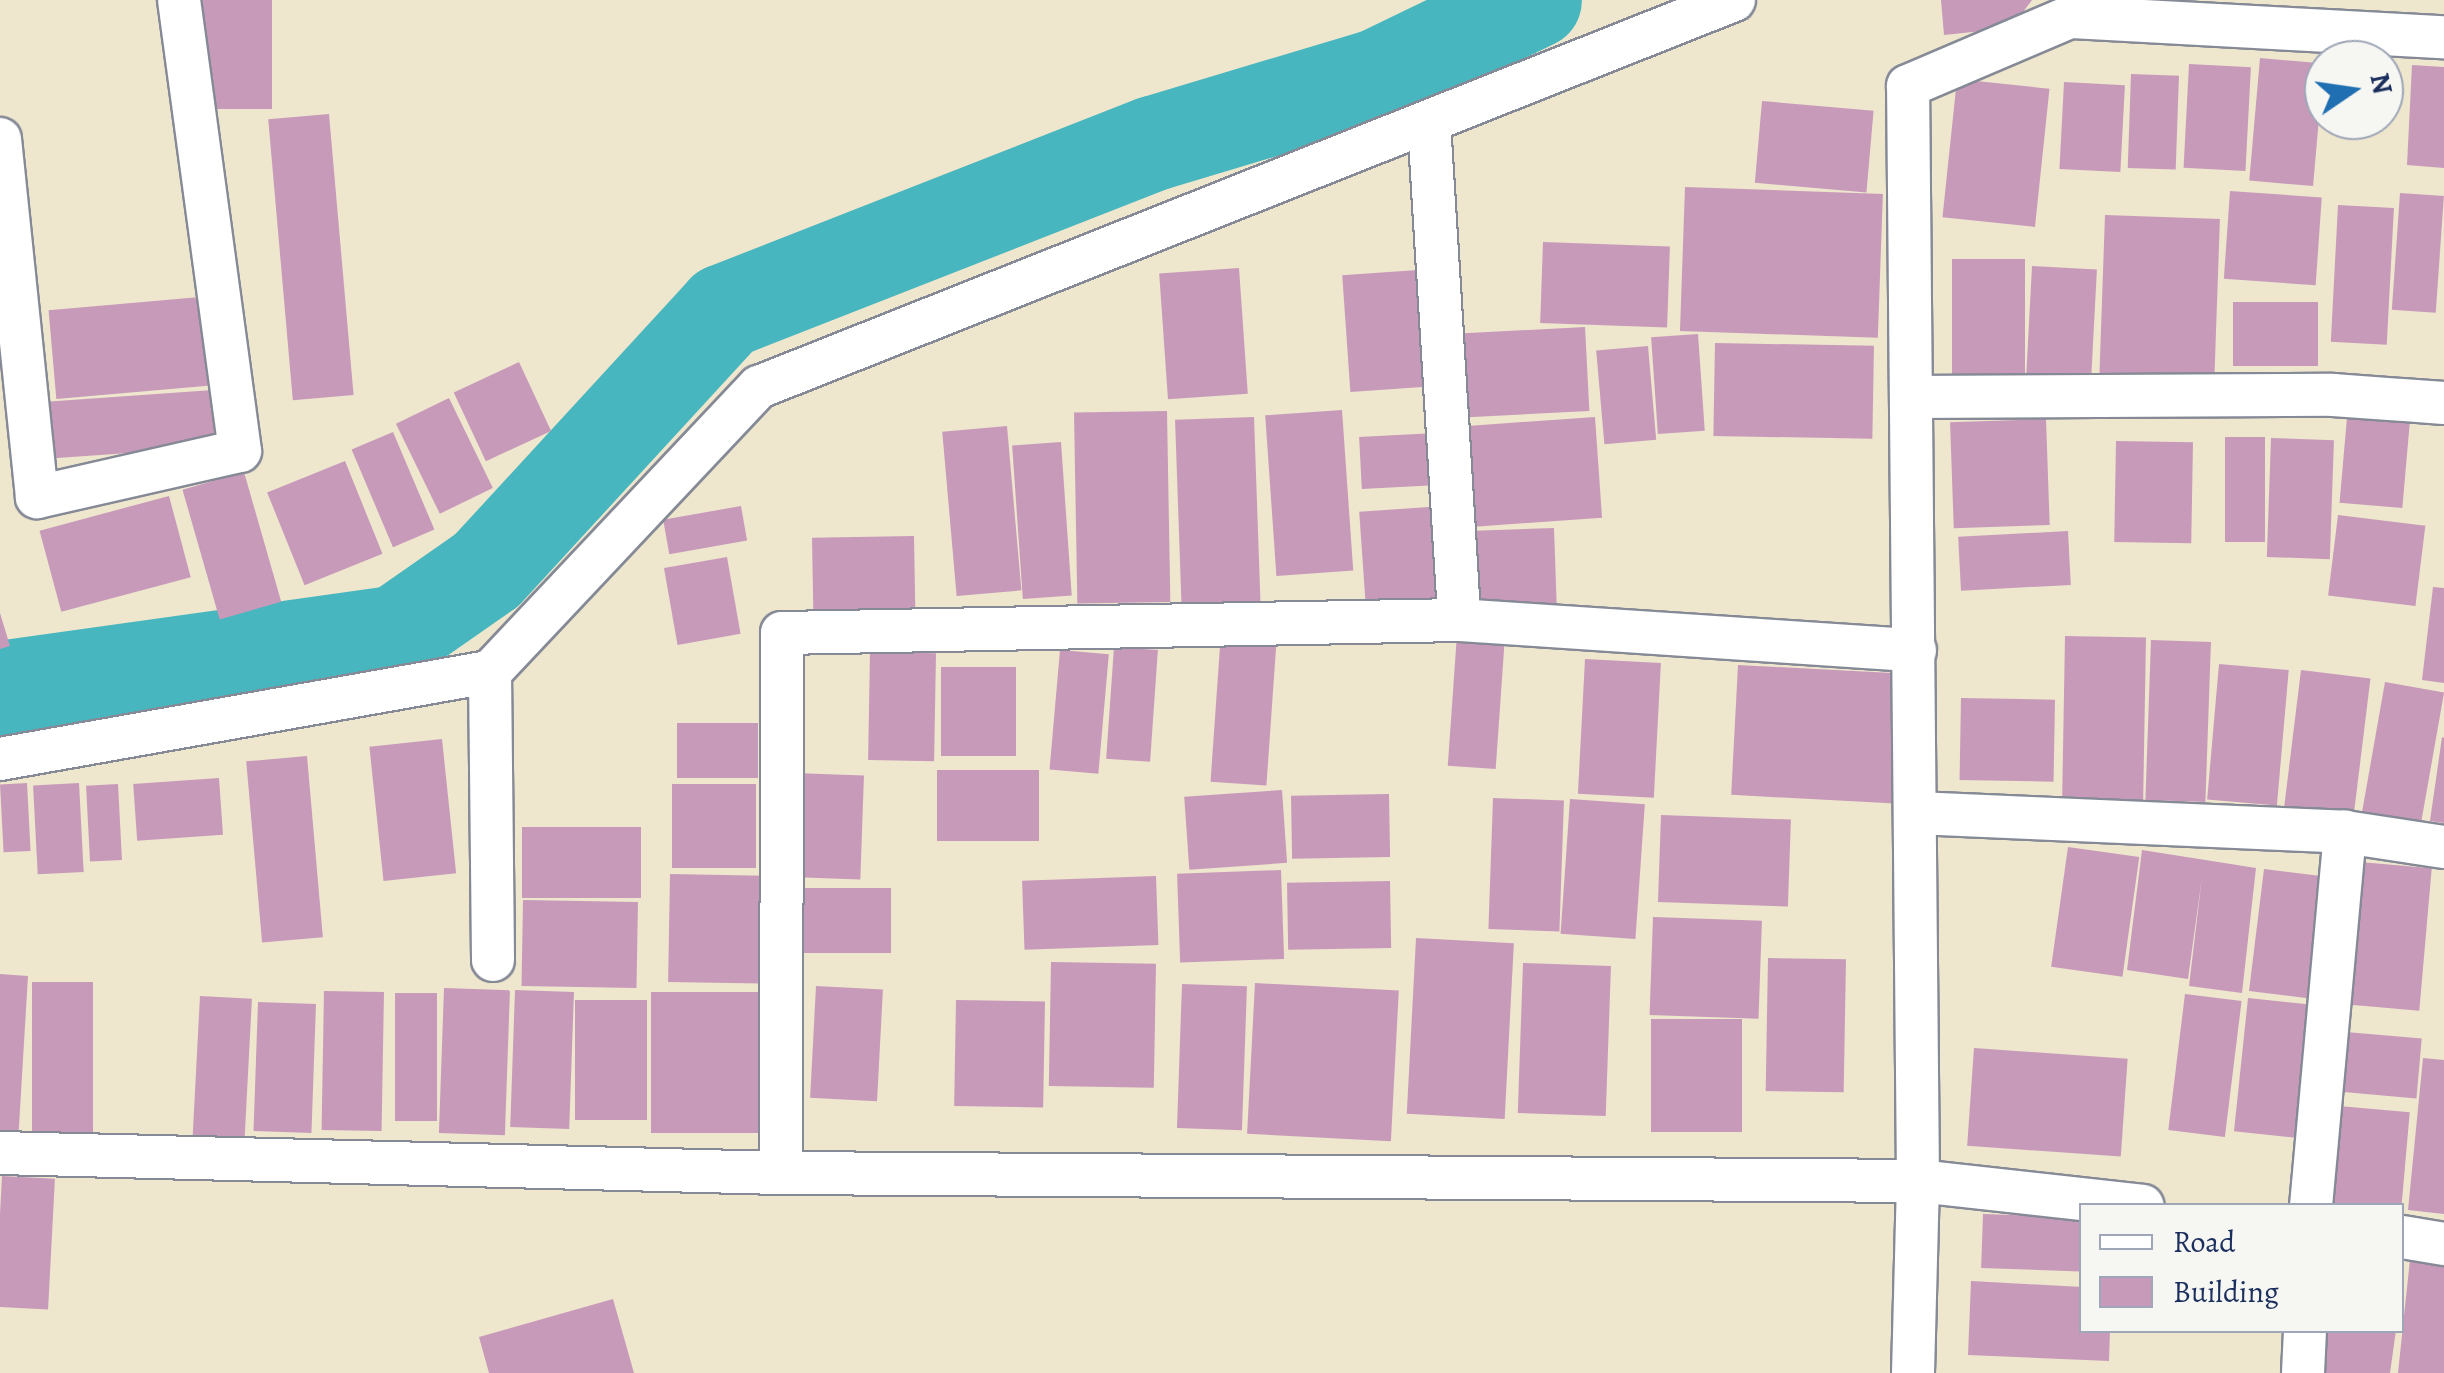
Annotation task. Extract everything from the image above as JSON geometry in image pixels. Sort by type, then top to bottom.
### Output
[{"type":"street","points":[[0,139],[37,497],[240,451],[178,0]]},
{"type":"street","points":[[0,758],[490,672],[758,387],[1734,0]]},
{"type":"street","points":[[1913,1373],[1918,1182],[1908,86],[2070,9],[2386,17],[2444,38]]},
{"type":"street","points":[[1429,123],[1459,620]]},
{"type":"street","points":[[1912,397],[2333,394],[2444,403]]},
{"type":"street","points":[[780,1173],[782,634],[1459,620],[1915,650]]},
{"type":"street","points":[[490,672],[493,960]]},
{"type":"street","points":[[1916,813],[2345,832],[2444,847]]},
{"type":"street","points":[[2311,1203],[2345,832]]},
{"type":"street","points":[[0,1152],[780,1173],[1918,1182],[2115,1203]]},
{"type":"street","points":[[2404,1237],[2444,1244]]},
{"type":"street","points":[[2303,1373],[2305,1333]]},
{"type":"building","points":[[195,0],[272,0],[272,109],[195,109]]},
{"type":"building","points":[[1941,0],[2032,0],[2011,28],[1944,35]]},
{"type":"building","points":[[2260,58],[2304,62],[2304,140],[2317,140],[2313,186],[2249,181]]},
{"type":"building","points":[[2189,64],[2251,67],[2245,171],[2184,168]]},
{"type":"building","points":[[2412,65],[2444,67],[2444,168],[2407,165]]},
{"type":"building","points":[[2131,74],[2179,76],[2176,170],[2128,168]]},
{"type":"building","points":[[1957,79],[2049,89],[2035,227],[1942,217]]},
{"type":"building","points":[[2064,82],[2125,85],[2120,172],[2059,169]]},
{"type":"building","points":[[1762,101],[1874,111],[1866,192],[1755,183]]},
{"type":"building","points":[[329,114],[354,395],[293,400],[268,119]]},
{"type":"building","points":[[1685,187],[1883,194],[1878,338],[1680,331]]},
{"type":"building","points":[[2230,191],[2322,197],[2316,285],[2224,279]]},
{"type":"building","points":[[2400,193],[2444,196],[2436,313],[2392,310]]},
{"type":"building","points":[[2338,205],[2394,208],[2387,345],[2331,342]]},
{"type":"building","points":[[2105,215],[2220,219],[2214,388],[2099,384]]},
{"type":"building","points":[[1543,242],[1670,246],[1667,327],[1540,323]]},
{"type":"building","points":[[1952,259],[2025,259],[2025,389],[1952,389]]},
{"type":"building","points":[[2032,266],[2097,269],[2091,390],[2026,387]]},
{"type":"building","points":[[1239,268],[1248,394],[1168,399],[1159,274]]},
{"type":"building","points":[[1432,269],[1440,386],[1350,392],[1342,275]]},
{"type":"building","points":[[200,297],[208,386],[56,399],[49,310]]},
{"type":"building","points":[[2233,302],[2318,302],[2318,366],[2233,366]]},
{"type":"building","points":[[1585,327],[1589,411],[1459,418],[1454,334]]},
{"type":"building","points":[[1698,334],[1705,431],[1658,434],[1651,337]]},
{"type":"building","points":[[1715,343],[1874,346],[1872,439],[1713,436]]},
{"type":"building","points":[[1648,346],[1656,440],[1604,444],[1596,351]]},
{"type":"building","points":[[519,362],[551,431],[486,461],[454,392]]},
{"type":"building","points":[[213,390],[217,447],[50,459],[46,402]]},
{"type":"building","points":[[449,398],[493,488],[440,514],[396,424]]},
{"type":"building","points":[[2348,406],[2411,411],[2402,508],[2340,503]]},
{"type":"building","points":[[1342,410],[1353,571],[1276,576],[1265,415]]},
{"type":"building","points":[[1167,411],[1170,602],[1077,604],[1074,413]]},
{"type":"building","points":[[1254,417],[1260,602],[1182,605],[1175,420]]},
{"type":"building","points":[[1595,417],[1602,518],[1464,527],[1457,427]]},
{"type":"building","points":[[2046,419],[2050,525],[1954,528],[1950,422]]},
{"type":"building","points":[[1007,426],[1021,590],[957,596],[942,432]]},
{"type":"building","points":[[393,432],[434,530],[393,547],[352,450]]},
{"type":"building","points":[[1436,433],[1439,485],[1362,489],[1359,437]]},
{"type":"building","points":[[2225,437],[2265,437],[2265,542],[2225,542]]},
{"type":"building","points":[[2271,438],[2334,440],[2330,559],[2267,557]]},
{"type":"building","points":[[2116,441],[2193,442],[2191,543],[2114,542]]},
{"type":"building","points":[[1061,442],[1072,596],[1023,599],[1012,445]]},
{"type":"building","points":[[345,461],[382,554],[305,585],[267,492]]},
{"type":"building","points":[[244,472],[281,602],[220,619],[182,490]]},
{"type":"building","points":[[169,496],[191,577],[61,612],[40,531]]},
{"type":"building","points":[[741,506],[747,540],[669,554],[663,520]]},
{"type":"building","points":[[1443,506],[1450,602],[1366,608],[1359,512]]},
{"type":"building","points":[[2338,515],[2425,526],[2415,606],[2328,595]]},
{"type":"building","points":[[1554,528],[1557,612],[1470,615],[1467,531]]},
{"type":"building","points":[[2068,531],[2071,585],[1961,591],[1958,537]]},
{"type":"building","points":[[914,536],[915,620],[813,622],[812,538]]},
{"type":"building","points":[[727,557],[741,634],[678,645],[664,568]]},
{"type":"building","points":[[2433,587],[2444,588],[2444,683],[2422,680]]},
{"type":"building","points":[[0,613],[10,646],[0,649]]},
{"type":"building","points":[[1221,632],[1277,636],[1266,786],[1211,782]]},
{"type":"building","points":[[1457,634],[1505,637],[1496,769],[1448,766]]},
{"type":"building","points":[[2065,636],[2146,637],[2143,809],[2062,808]]},
{"type":"building","points":[[2151,640],[2211,642],[2205,802],[2145,800]]},
{"type":"building","points":[[1114,647],[1158,650],[1150,762],[1106,759]]},
{"type":"building","points":[[1060,650],[1109,654],[1098,774],[1050,770]]},
{"type":"building","points":[[870,652],[936,653],[934,761],[868,760]]},
{"type":"building","points":[[1585,659],[1661,663],[1654,798],[1578,794]]},
{"type":"building","points":[[2219,664],[2289,670],[2277,806],[2207,799]]},
{"type":"building","points":[[1738,665],[1902,674],[1895,803],[1731,795]]},
{"type":"building","points":[[941,667],[1016,667],[1016,756],[941,756]]},
{"type":"building","points":[[2301,670],[2370,679],[2352,830],[2282,822]]},
{"type":"building","points":[[2385,682],[2444,692],[2419,832],[2360,822]]},
{"type":"building","points":[[1961,698],[2055,700],[2054,782],[1960,780]]},
{"type":"building","points":[[677,723],[758,723],[758,778],[677,778]]},
{"type":"building","points":[[2444,738],[2444,823],[2430,821]]},
{"type":"building","points":[[442,739],[456,873],[384,881],[369,747]]},
{"type":"building","points":[[307,756],[323,937],[262,943],[246,761]]},
{"type":"building","points":[[937,770],[1039,770],[1039,841],[937,841]]},
{"type":"building","points":[[794,773],[864,775],[860,879],[790,877]]},
{"type":"building","points":[[219,778],[223,835],[137,841],[133,784]]},
{"type":"building","points":[[27,783],[31,851],[4,852],[0,784]]},
{"type":"building","points":[[79,783],[84,872],[38,874],[33,785]]},
{"type":"building","points":[[118,784],[122,860],[90,862],[86,786]]},
{"type":"building","points":[[672,784],[756,784],[756,868],[672,868]]},
{"type":"building","points":[[1282,790],[1287,863],[1189,870],[1184,797]]},
{"type":"building","points":[[1389,794],[1390,857],[1292,859],[1291,796]]},
{"type":"building","points":[[1493,798],[1564,800],[1559,931],[1488,929]]},
{"type":"building","points":[[1570,799],[1645,804],[1635,939],[1561,934]]},
{"type":"building","points":[[1661,815],[1791,820],[1788,906],[1658,902]]},
{"type":"building","points":[[522,827],[641,827],[641,898],[522,898]]},
{"type":"building","points":[[2068,847],[2139,857],[2122,977],[2051,967]]},
{"type":"building","points":[[2142,850],[2256,868],[2242,993],[2189,986],[2202,877],[2188,979],[2127,970]]},
{"type":"building","points":[[2360,862],[2432,868],[2419,1011],[2348,1004]]},
{"type":"building","points":[[2264,869],[2339,878],[2324,1000],[2249,991]]},
{"type":"building","points":[[1281,870],[1284,959],[1180,963],[1177,874]]},
{"type":"building","points":[[670,874],[764,876],[762,984],[668,982]]},
{"type":"building","points":[[1156,876],[1158,945],[1024,950],[1022,881]]},
{"type":"building","points":[[1390,881],[1391,948],[1288,950],[1287,883]]},
{"type":"building","points":[[796,888],[891,888],[891,953],[796,953]]},
{"type":"building","points":[[523,900],[638,902],[636,988],[521,986]]},
{"type":"building","points":[[1653,917],[1762,921],[1759,1019],[1650,1015]]},
{"type":"building","points":[[1416,938],[1514,943],[1505,1119],[1407,1114]]},
{"type":"building","points":[[1768,958],[1846,959],[1844,1092],[1766,1091]]},
{"type":"building","points":[[1051,962],[1156,964],[1154,1088],[1049,1086]]},
{"type":"building","points":[[1523,963],[1611,966],[1606,1116],[1518,1113]]},
{"type":"building","points":[[0,974],[28,976],[18,1143],[0,1141]]},
{"type":"building","points":[[32,982],[93,982],[93,1133],[32,1133]]},
{"type":"building","points":[[1255,983],[1399,991],[1391,1141],[1247,1134]]},
{"type":"building","points":[[1182,984],[1247,986],[1242,1130],[1177,1128]]},
{"type":"building","points":[[816,986],[883,990],[877,1101],[810,1098]]},
{"type":"building","points":[[444,988],[510,990],[505,1135],[439,1133]]},
{"type":"building","points":[[515,990],[574,992],[569,1129],[510,1127]]},
{"type":"building","points":[[324,991],[384,992],[382,1131],[322,1130]]},
{"type":"building","points":[[651,992],[759,992],[759,1133],[651,1133]]},
{"type":"building","points":[[395,993],[437,993],[437,1121],[395,1121]]},
{"type":"building","points":[[2185,994],[2242,1001],[2225,1137],[2168,1130]]},
{"type":"building","points":[[200,996],[252,999],[244,1145],[192,1142]]},
{"type":"building","points":[[2248,998],[2322,1006],[2308,1139],[2234,1131]]},
{"type":"building","points":[[575,1000],[647,1000],[647,1120],[575,1120]]},
{"type":"building","points":[[956,1000],[1045,1002],[1043,1108],[954,1106]]},
{"type":"building","points":[[258,1002],[316,1004],[311,1133],[253,1131]]},
{"type":"building","points":[[1651,1019],[1742,1019],[1742,1132],[1651,1132]]},
{"type":"building","points":[[2346,1032],[2422,1039],[2416,1098],[2341,1092]]},
{"type":"building","points":[[1974,1048],[2128,1059],[2121,1157],[1967,1146]]},
{"type":"building","points":[[2423,1058],[2444,1060],[2444,1214],[2408,1210]]},
{"type":"building","points":[[2339,1106],[2410,1112],[2402,1203],[2331,1203]]},
{"type":"building","points":[[2,1176],[55,1179],[48,1310],[0,1307]]},
{"type":"building","points":[[1983,1214],[2079,1217],[2079,1271],[1981,1268]]},
{"type":"building","points":[[2411,1250],[2444,1253],[2444,1373],[2398,1373]]},
{"type":"building","points":[[1971,1281],[2079,1287],[2079,1333],[2110,1333],[2109,1361],[1968,1355]]},
{"type":"building","points":[[613,1299],[634,1373],[489,1373],[479,1337]]},
{"type":"building","points":[[2322,1333],[2396,1333],[2390,1373],[2316,1373]]},
{"type":"waterway","points":[[0,688],[397,632],[486,570],[724,311],[1153,143],[1379,75],[1534,0]]}]
